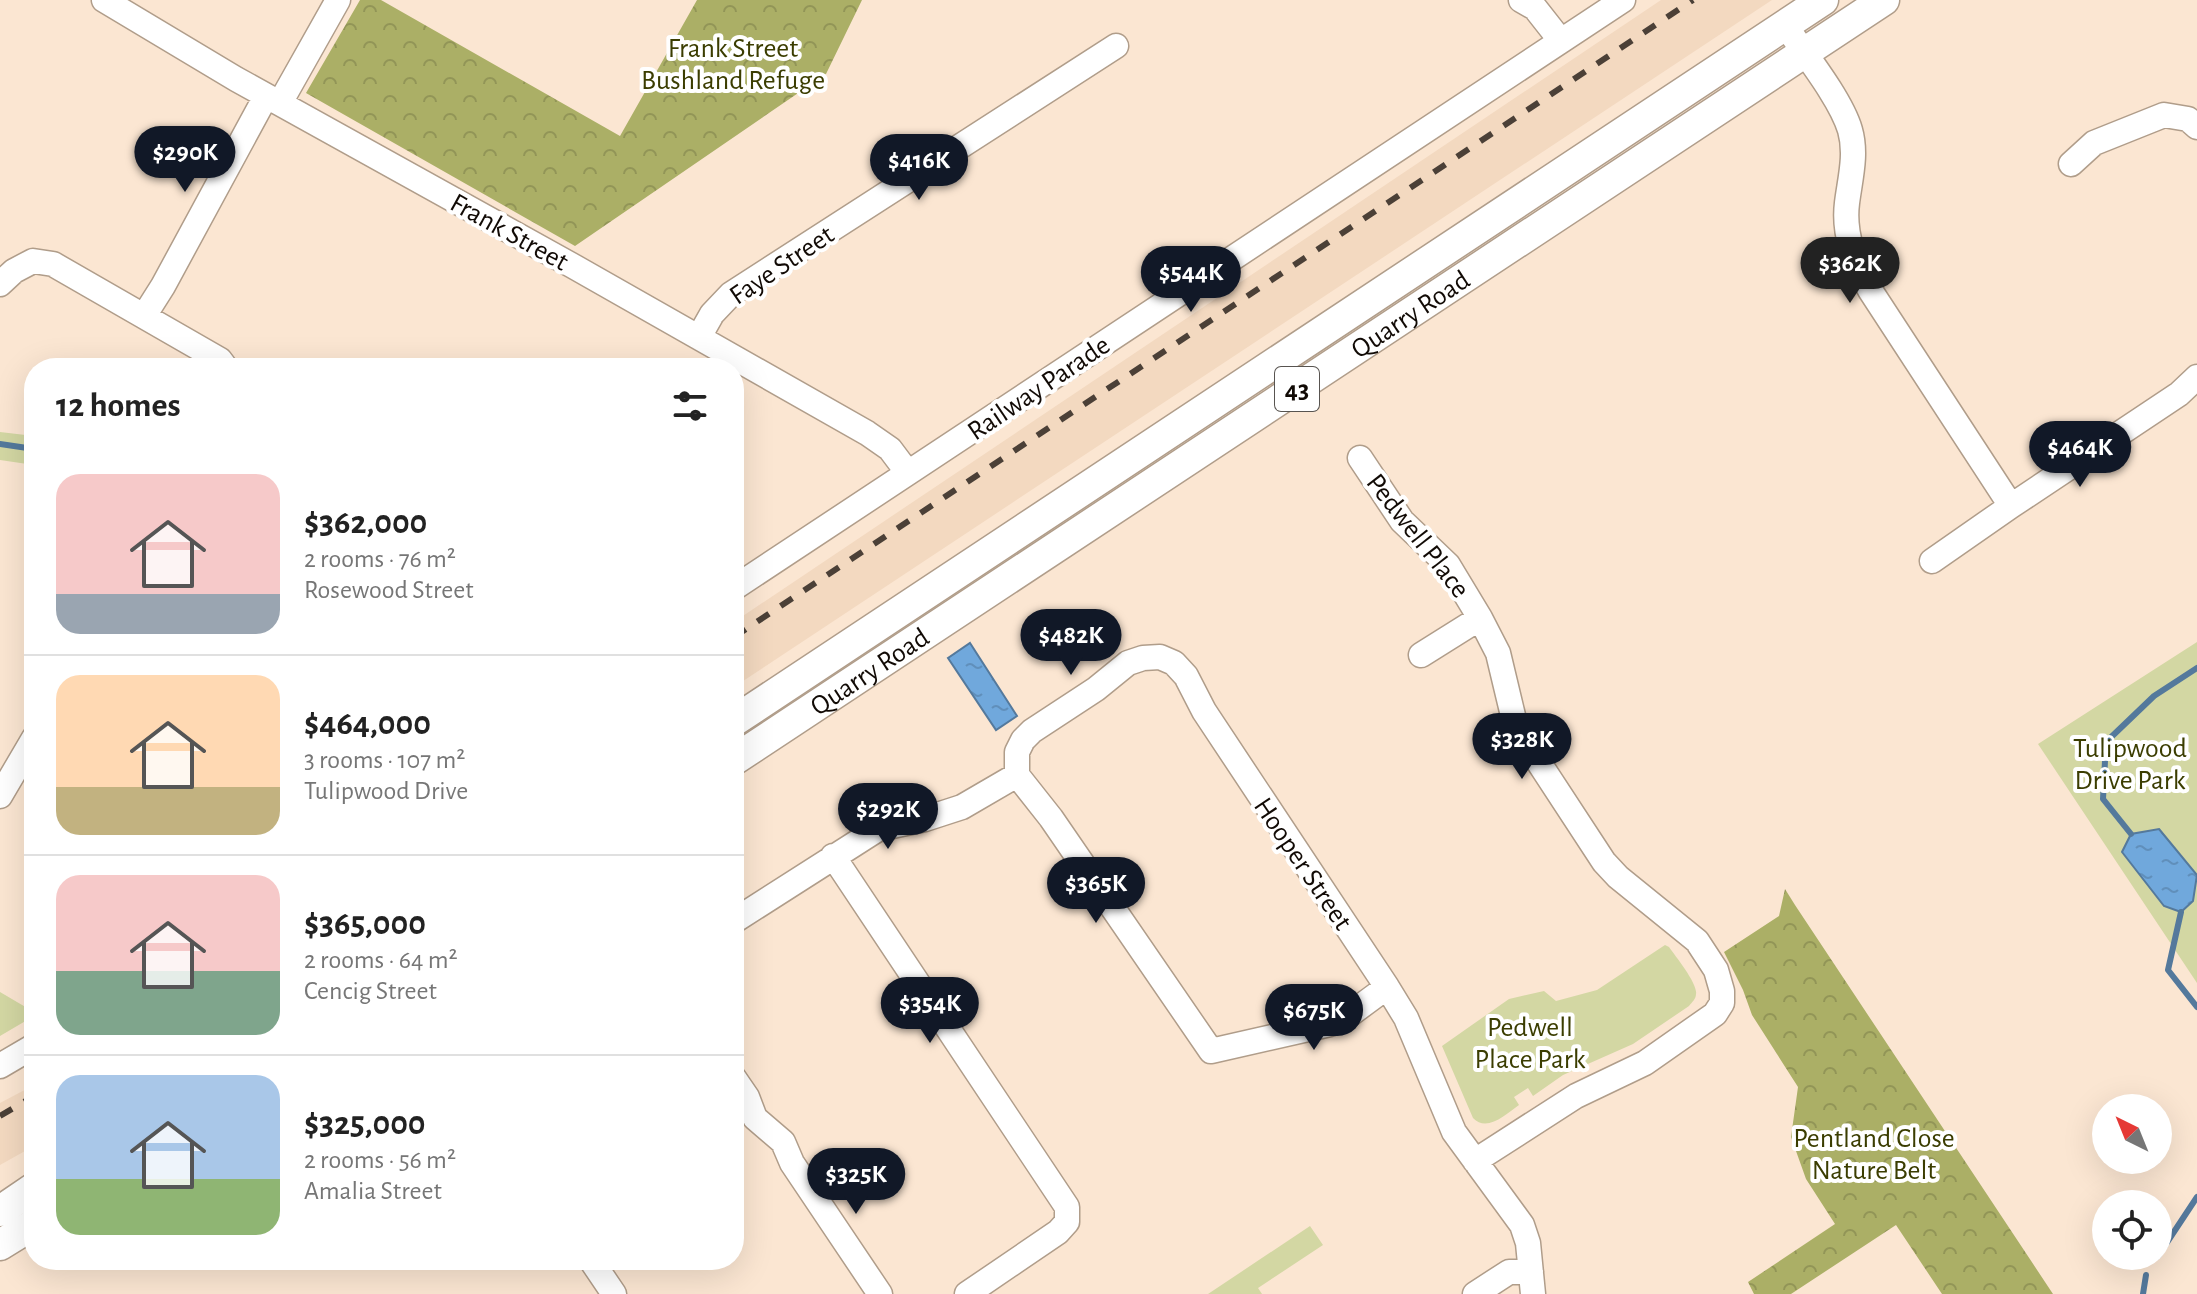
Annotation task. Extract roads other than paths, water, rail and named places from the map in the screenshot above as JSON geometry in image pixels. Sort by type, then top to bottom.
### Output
[{"type":"main road","name":"Quarry Road","points":[[744,714],[1823,0]]},
{"type":"main road","name":"Quarry Road","points":[[744,753],[1884,0]]},
{"type":"main road","points":[[0,1211],[24,1195]]},
{"type":"main road","points":[[0,1245],[24,1230]]},
{"type":"street","name":"Frank Street","points":[[104,0],[273,99],[736,358]]},
{"type":"street","points":[[144,316],[273,99],[338,0]]},
{"type":"street","points":[[1521,0],[1535,8],[1561,41]]},
{"type":"street","name":"Railway Parade","points":[[744,581],[1623,0]]},
{"type":"street","points":[[1785,25],[1837,103],[1851,131],[1853,156],[1846,207],[1848,237],[1856,264],[1878,303],[2011,506]]},
{"type":"street","name":"Faye Street","points":[[699,337],[712,314],[731,294],[1116,46]]},
{"type":"street","points":[[2071,164],[2094,143],[2164,115],[2188,119],[2197,127]]},
{"type":"street","points":[[7,278],[33,261],[53,264],[217,358]]},
{"type":"street","name":"Frank Street","points":[[744,363],[867,433],[890,449],[908,473]]},
{"type":"street","points":[[1932,561],[2179,394],[2197,377]]},
{"type":"street","name":"Pedwell Place","points":[[1360,458],[1402,521],[1448,565],[1498,653],[1515,724],[1604,862],[1697,941],[1716,970],[1722,991],[1722,1003],[1715,1014],[1657,1055],[1576,1096],[1475,1161]]},
{"type":"street","points":[[1421,655],[1480,618]]},
{"type":"street","name":"Hooper Street","points":[[1017,775],[1017,752],[1032,731],[1096,689],[1128,663],[1160,657],[1174,663],[1186,676],[1204,711],[1406,1018],[1454,1132],[1522,1225],[1528,1243],[1532,1283]]},
{"type":"street","points":[[0,796],[24,755]]},
{"type":"street","points":[[744,914],[878,829],[962,807],[1017,775],[1051,818],[1211,1051],[1330,1024],[1345,1018],[1387,987]]},
{"type":"street","points":[[833,856],[1067,1207],[1067,1222],[1058,1232],[967,1294]]},
{"type":"street","points":[[0,1066],[24,1052]]},
{"type":"street","points":[[744,1093],[755,1118],[783,1142],[792,1163],[880,1294]]},
{"type":"street","points":[[598,1270],[614,1294]]},
{"type":"street","points":[[1475,1294],[1509,1272],[1532,1283]]},
{"type":"water","points":[[970,643],[1017,716],[996,730],[948,658]]},
{"type":"water","points":[[2159,829],[2197,875],[2193,901],[2181,912],[2164,906],[2122,852],[2131,834]]},
{"type":"waterway","points":[[0,444],[24,448]]},
{"type":"waterway","points":[[2131,834],[2103,799],[2106,742],[2154,696],[2197,668]]},
{"type":"waterway","points":[[2181,912],[2168,970],[2197,1007]]},
{"type":"waterway","points":[[2172,1235],[2197,1197]]},
{"type":"waterway","points":[[2143,1294],[2146,1275]]},
{"type":"railway","points":[[744,630],[1693,0]]},
{"type":"railway","points":[[0,1116],[24,1102]]},
{"type":"park label","name":"Frank Street Bushland Refuge","points":[[733,63]]},
{"type":"park label","name":"Tulipwood Drive Park","points":[[2130,763]]},
{"type":"park label","name":"Pedwell Place Park","points":[[1530,1042]]},
{"type":"park label","name":"Pentland Close Nature Belt","points":[[1874,1153]]}]
